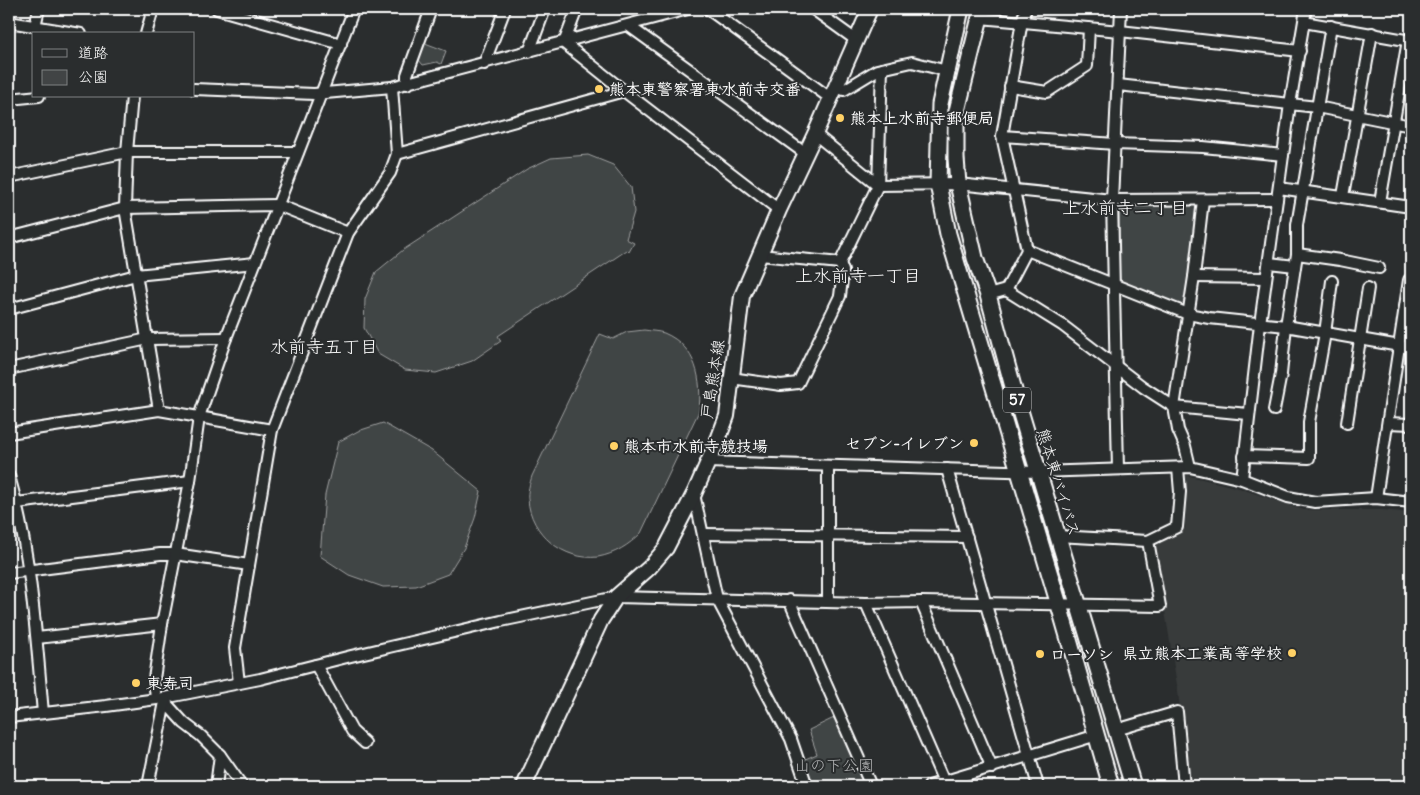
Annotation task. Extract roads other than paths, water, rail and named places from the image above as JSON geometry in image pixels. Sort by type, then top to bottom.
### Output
[{"type":"highway","name":"57","points":[[961,9],[940,104],[938,184],[948,234],[1111,786]]},
{"type":"highway","name":"熊本東バイパス","points":[[981,13],[956,115],[958,184],[975,258],[988,295],[1038,472],[1133,786]]},
{"type":"main road","name":"戸島熊本線","points":[[524,786],[601,620],[616,597],[649,568],[666,548],[694,494],[727,416],[742,296],[778,210],[806,154],[870,9]]},
{"type":"street","points":[[35,26],[39,9]]},
{"type":"street","points":[[147,32],[153,9]]},
{"type":"street","points":[[217,9],[341,44]]},
{"type":"street","points":[[242,786],[220,755],[201,736],[184,723],[162,699],[154,679],[162,624],[190,481],[198,417],[226,338],[354,9]]},
{"type":"street","points":[[407,84],[407,75],[431,9]]},
{"type":"street","points":[[484,64],[505,9]]},
{"type":"street","points":[[528,52],[545,9]]},
{"type":"street","points":[[564,42],[577,9]]},
{"type":"street","points":[[195,89],[322,94],[392,87],[688,9]]},
{"type":"street","points":[[708,9],[833,93],[844,90],[877,70],[912,62],[947,71]]},
{"type":"street","points":[[814,9],[856,40]]},
{"type":"street","points":[[988,295],[1006,290],[1027,250],[1012,189],[1002,136],[1022,21],[1026,9]]},
{"type":"street","points":[[1118,469],[1112,200],[1121,9]]},
{"type":"street","points":[[1242,479],[1248,414],[1266,278],[1290,104],[1306,9]]},
{"type":"street","points":[[981,13],[1022,21],[1300,51]]},
{"type":"street","points":[[9,22],[70,32]]},
{"type":"street","points":[[1304,22],[1410,40],[1380,202]]},
{"type":"street","points":[[629,26],[806,154]]},
{"type":"street","points":[[1274,410],[1281,374],[1297,254],[1297,225],[1331,26]]},
{"type":"street","points":[[1010,86],[1047,92],[1087,66],[1090,28]]},
{"type":"street","points":[[1343,196],[1372,33]]},
{"type":"street","points":[[564,42],[778,210]]},
{"type":"street","points":[[731,378],[781,385],[798,383],[840,296],[843,271],[840,263],[878,185],[882,69]]},
{"type":"street","points":[[1118,85],[1317,107],[1411,126]]},
{"type":"street","points":[[239,683],[236,648],[272,430],[348,233],[390,173],[396,154],[392,87]]},
{"type":"street","points":[[396,154],[624,91]]},
{"type":"street","points":[[9,99],[32,97]]},
{"type":"street","points":[[132,98],[125,208],[159,410]]},
{"type":"street","points":[[815,134],[878,185],[958,184],[1112,200],[1277,199]]},
{"type":"street","points":[[1002,136],[1114,144],[1203,147],[1283,155]]},
{"type":"street","points":[[9,177],[127,152],[298,152]]},
{"type":"street","points":[[1279,188],[1411,207]]},
{"type":"street","points":[[1190,467],[1185,446],[1178,430],[1174,408],[1194,277],[1203,200]]},
{"type":"street","points":[[9,238],[125,208],[278,205],[348,233]]},
{"type":"street","points":[[1027,250],[1188,314],[1286,326],[1411,348]]},
{"type":"street","points":[[760,254],[840,263]]},
{"type":"street","points":[[1297,254],[1379,268]]},
{"type":"street","points":[[9,309],[136,275],[255,263]]},
{"type":"street","points":[[1269,263],[1295,266]]},
{"type":"street","points":[[1194,277],[1266,278]]},
{"type":"street","points":[[1376,498],[1408,280]]},
{"type":"street","points":[[1244,456],[1310,458],[1309,422],[1332,281]]},
{"type":"street","points":[[1347,423],[1368,288]]},
{"type":"street","points":[[1006,290],[1062,325],[1142,387],[1174,408],[1248,414]]},
{"type":"street","points":[[9,369],[148,340],[226,338]]},
{"type":"street","points":[[9,433],[159,410],[272,430]]},
{"type":"street","points":[[1388,423],[1411,424]]},
{"type":"street","points":[[708,462],[1038,472],[1190,467],[1242,479],[1288,497],[1315,502],[1376,498],[1411,502]]},
{"type":"street","points":[[828,466],[828,601]]},
{"type":"street","points":[[1057,536],[1148,541],[1178,527],[1180,492],[1178,468]]},
{"type":"street","points":[[947,469],[1038,786]]},
{"type":"street","points":[[9,476],[17,503],[28,570],[37,638],[43,713]]},
{"type":"street","points":[[17,503],[190,481]]},
{"type":"street","points":[[694,494],[717,599],[791,739],[807,786]]},
{"type":"street","points":[[702,534],[967,537]]},
{"type":"street","points":[[9,717],[162,699],[239,683],[500,621],[616,597],[866,603],[921,602],[1160,606],[1148,541]]},
{"type":"street","points":[[9,572],[160,554],[175,554],[249,565]]},
{"type":"street","points":[[789,600],[871,786]]},
{"type":"street","points":[[921,602],[992,768]]},
{"type":"street","points":[[866,603],[944,782]]},
{"type":"street","points":[[37,638],[162,624]]},
{"type":"street","points":[[316,665],[352,731],[365,744]]},
{"type":"street","points":[[148,786],[162,699]]},
{"type":"street","points":[[1116,730],[1178,712],[1184,786]]},
{"type":"street","points":[[929,786],[1097,736]]},
{"type":"street","points":[[216,786],[220,755]]},
{"type":"place","name":"熊本東警察署東水前寺交番","points":[[599,89]]},
{"type":"place","name":"熊本上水前寺郵便局","points":[[840,118]]},
{"type":"place","name":"セブン-イレブン","points":[[974,443]]},
{"type":"place","name":"熊本市水前寺競技場","points":[[614,446]]},
{"type":"place","name":"県立熊本工業高等学校","points":[[1292,653]]},
{"type":"place","name":"ローソン","points":[[1040,654]]},
{"type":"place","name":"東寿司","points":[[136,683]]},
{"type":"district","name":"上水前寺二丁目","points":[[1125,208]]},
{"type":"district","name":"上水前寺一丁目","points":[[858,276]]},
{"type":"district","name":"水前寺五丁目","points":[[324,347]]},
{"type":"park label","name":"山の下公園","points":[[834,765]]}]
